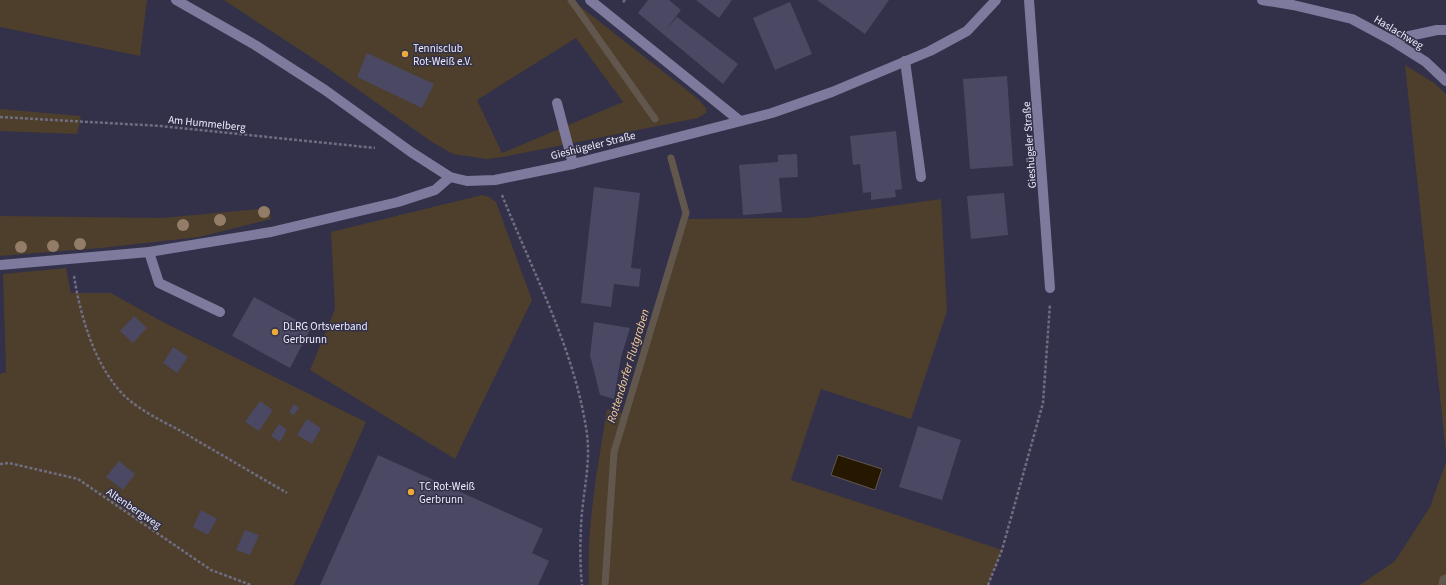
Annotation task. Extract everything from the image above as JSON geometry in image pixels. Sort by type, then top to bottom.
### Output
[{"type":"street","name":"Gieshügeler Straße","points":[[176,0],[255,45],[319,86],[411,152],[450,177],[467,181],[495,180],[573,164],[772,113],[832,92],[930,51],[967,31],[996,0]]},
{"type":"street","points":[[590,0],[740,121]]},
{"type":"street","name":"Gieshügeler Straße","points":[[1029,0],[1050,288]]},
{"type":"street","name":"Haslachweg","points":[[1262,0],[1293,5],[1352,19],[1426,62],[1446,81]]},
{"type":"street","points":[[1390,40],[1437,30],[1446,30]]},
{"type":"street","points":[[905,61],[921,177]]},
{"type":"street","points":[[557,103],[573,164]]},
{"type":"street","points":[[0,265],[149,252],[271,232],[398,202],[435,190],[450,177]]},
{"type":"street","points":[[149,252],[159,283],[220,312]]},
{"type":"path","name":"Am Hummelberg","points":[[0,117],[161,126],[380,149]]},
{"type":"path","points":[[495,180],[558,327],[580,393],[587,436],[588,477],[581,527],[582,585]]},
{"type":"path","points":[[71,259],[76,293],[89,334],[101,363],[119,391],[146,411],[287,493]]},
{"type":"path","points":[[988,585],[1002,550],[1043,403],[1050,288]]},
{"type":"path","name":"Altenbergweg","points":[[0,464],[9,463],[78,479],[211,570],[251,585]]},
{"type":"shaded area","points":[[0,0],[147,0],[140,56],[0,27]]},
{"type":"shaded area","points":[[224,0],[572,0],[698,99],[706,108],[706,113],[698,118],[487,159],[453,154],[432,142],[323,65]],"holes":[[[576,38],[623,102],[502,153],[477,100]]]},
{"type":"shaded area","points":[[1405,65],[1434,83],[1446,94],[1446,453]]},
{"type":"shaded area","points":[[0,109],[81,116],[77,134],[0,131]]},
{"type":"shaded area","points":[[482,195],[489,197],[496,202],[532,300],[455,459],[310,370],[335,309],[331,232]]},
{"type":"shaded area","points":[[941,199],[947,311],[911,419],[821,389],[791,480],[1002,550],[988,585],[589,585],[589,540],[591,518],[607,409],[625,414],[684,219],[806,218]]},
{"type":"shaded area","points":[[270,208],[271,219],[199,237],[101,248],[0,256],[0,216],[162,218]]},
{"type":"shaded area","points":[[66,268],[71,293],[111,293],[163,322],[366,422],[294,585],[0,585],[0,374],[6,372],[3,274]]},
{"type":"shaded area","points":[[838,455],[882,469],[875,490],[831,475]]},
{"type":"shaded area","points":[[1446,462],[1446,585],[1360,585],[1395,561],[1430,507]]},
{"type":"building","points":[[648,0],[669,0],[681,10],[666,30],[677,17],[738,64],[723,84],[638,13]]},
{"type":"building","points":[[696,0],[732,0],[719,18]]},
{"type":"building","points":[[817,0],[889,0],[865,34]]},
{"type":"building","points":[[790,2],[812,54],[775,70],[753,18]]},
{"type":"building","points":[[367,53],[434,84],[422,108],[357,77]]},
{"type":"building","points":[[1007,76],[1013,166],[970,169],[963,79]]},
{"type":"building","points":[[896,131],[902,189],[895,190],[896,197],[871,200],[871,192],[863,193],[860,164],[853,165],[850,136]]},
{"type":"building","points":[[797,154],[798,177],[779,178],[782,212],[743,215],[739,165],[778,162],[778,155]]},
{"type":"building","points":[[594,187],[640,193],[631,268],[641,269],[639,287],[614,284],[611,307],[581,303]]},
{"type":"building","points":[[1004,193],[1008,235],[971,239],[967,196]]},
{"type":"building","points":[[254,297],[311,328],[290,368],[232,336]]},
{"type":"building","points":[[134,316],[147,328],[133,343],[120,331]]},
{"type":"building","points":[[594,322],[630,328],[621,357],[614,399],[600,395],[590,355]]},
{"type":"building","points":[[173,347],[188,357],[177,373],[163,363]]},
{"type":"building","points":[[260,401],[273,410],[259,431],[245,422]]},
{"type":"building","points":[[294,404],[299,408],[294,415],[289,412]]},
{"type":"building","points":[[307,419],[321,428],[312,444],[297,435]]},
{"type":"building","points":[[279,424],[287,430],[280,442],[271,436]]},
{"type":"building","points":[[918,426],[961,440],[942,500],[899,487]]},
{"type":"building","name":"TC Rot-Weiß Gerbrunn","points":[[378,455],[543,529],[532,553],[549,561],[538,585],[320,585]]},
{"type":"building","points":[[119,461],[135,474],[123,490],[106,477]]},
{"type":"building","points":[[201,510],[217,519],[208,535],[193,527]]},
{"type":"building","points":[[245,530],[259,535],[250,555],[236,550]]},
{"type":"waterway","name":"Rottendorfer Flutgraben","points":[[571,0],[655,119]]},
{"type":"waterway","name":"Rottendorfer Flutgraben","points":[[605,585],[614,452],[686,213],[671,158]]},
{"type":"waterway","points":[[1442,585],[1443,579],[1446,578]]},
{"type":"place","name":"Tennisclub Rot-Weiß e.V.","points":[[405,54]]},
{"type":"place","name":"DLRG Ortsverband Gerbrunn","points":[[275,332]]},
{"type":"place","name":"TC Rot-Weiß Gerbrunn","points":[[411,492]]}]
